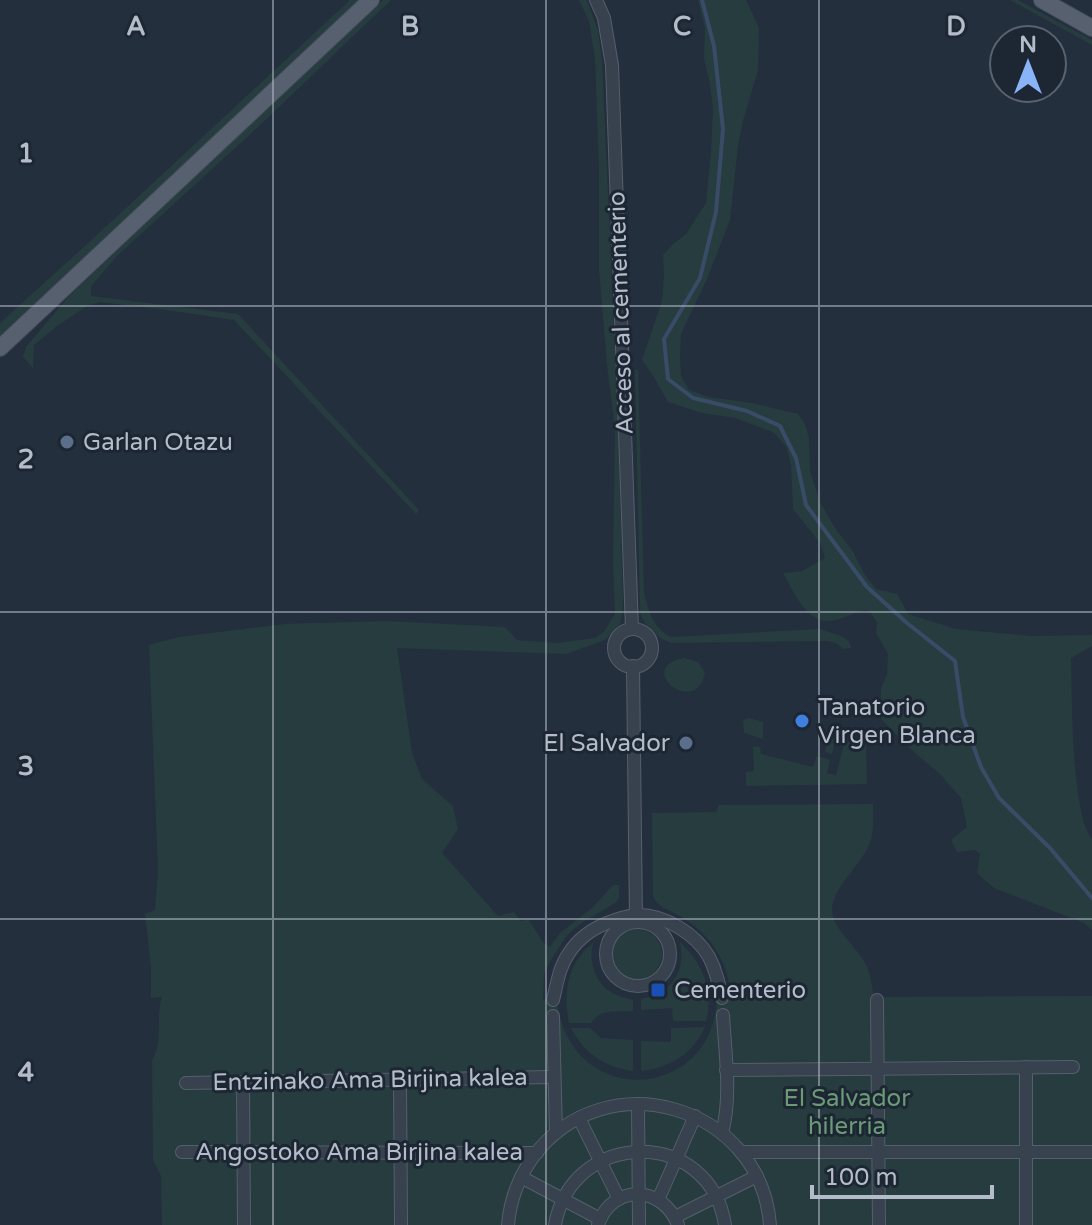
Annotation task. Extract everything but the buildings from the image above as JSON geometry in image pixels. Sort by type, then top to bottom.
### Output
[{"type":"main road","points":[[0,348],[371,0]]},
{"type":"main road","points":[[1042,0],[1092,28]]},
{"type":"street","name":"Acceso al cementerio","points":[[596,0],[604,18],[612,65],[632,629]]},
{"type":"street","points":[[638,629],[646,635],[652,649],[646,662],[633,666],[621,662],[614,645],[620,634],[638,629]]},
{"type":"street","points":[[633,666],[636,918]]},
{"type":"street","points":[[553,1000],[560,969],[570,951],[587,934],[621,918],[649,916],[696,940],[713,966],[722,998]]},
{"type":"street","points":[[636,918],[661,931],[668,942],[670,954],[668,967],[660,977],[650,984],[637,986],[624,983],[614,976],[607,965],[605,953],[608,940],[615,930],[636,918]]},
{"type":"street","points":[[877,1000],[879,1225]]},
{"type":"street","points":[[722,1133],[726,1119],[723,1015]]},
{"type":"street","points":[[553,1016],[556,1133]]},
{"type":"street","points":[[1026,1067],[1026,1225]]},
{"type":"street","points":[[726,1070],[1073,1067]]},
{"type":"street","name":"Entzinako Ama Birjina kalea","points":[[186,1083],[553,1077]]},
{"type":"street","points":[[400,1079],[401,1225]]},
{"type":"street","points":[[243,1082],[244,1225]]},
{"type":"street","points":[[638,1104],[639,1225]]},
{"type":"street","points":[[508,1225],[521,1177],[537,1153],[556,1133],[579,1118],[607,1107],[638,1104],[667,1107],[695,1116],[722,1133],[741,1152],[757,1176],[766,1200],[770,1225]]},
{"type":"street","points":[[658,1200],[695,1116]]},
{"type":"street","points":[[579,1118],[619,1199]]},
{"type":"street","points":[[555,1225],[563,1199],[578,1177],[600,1160],[619,1153],[638,1151],[676,1159],[699,1174],[716,1196],[725,1225]]},
{"type":"street","name":"Angostoko Ama Birjina kalea","points":[[182,1152],[537,1153]]},
{"type":"street","points":[[741,1152],[1092,1152]]},
{"type":"street","points":[[521,1177],[599,1222],[605,1211],[619,1199],[639,1194],[668,1207],[676,1221],[716,1196],[757,1176]]},
{"type":"green space","points":[[350,0],[359,0],[0,337],[0,323]]},
{"type":"green space","points":[[383,0],[391,0],[119,254],[91,286],[91,296],[238,314],[419,510],[416,514],[234,320],[99,302],[87,306],[34,345],[33,368],[23,357],[26,347],[69,296]]},
{"type":"green space","name":"El Salvador hilerria","points":[[579,0],[587,0],[598,31],[602,60],[623,609],[620,624],[605,640],[566,654],[397,648],[412,753],[422,779],[453,806],[458,829],[442,853],[498,916],[514,912],[521,921],[528,919],[543,942],[550,947],[560,933],[592,908],[613,885],[619,885],[619,898],[615,903],[568,934],[552,958],[544,974],[543,999],[557,1000],[567,1036],[586,1061],[611,1075],[640,1080],[668,1074],[692,1058],[709,1033],[717,998],[731,998],[726,972],[716,949],[700,930],[661,906],[653,897],[652,813],[716,812],[719,805],[873,804],[873,831],[869,845],[838,891],[832,910],[836,924],[867,967],[874,997],[1092,996],[1092,1225],[162,1225],[161,1176],[153,1160],[152,1060],[158,1045],[162,997],[151,998],[145,914],[155,910],[158,871],[149,645],[179,637],[285,624],[386,621],[505,627],[517,640],[558,643],[595,638],[604,632],[615,613],[615,429],[599,270],[595,59],[589,21]]},
{"type":"green space","points":[[698,0],[746,0],[759,28],[758,70],[738,145],[730,220],[681,334],[681,376],[689,390],[708,397],[798,414],[809,438],[810,471],[820,502],[876,589],[897,594],[908,614],[956,629],[1031,636],[1092,635],[1092,646],[1071,658],[1076,780],[1085,826],[1092,839],[1092,930],[1084,923],[994,888],[977,873],[980,854],[975,850],[957,852],[951,840],[967,827],[961,798],[881,719],[881,688],[887,675],[888,654],[876,633],[877,622],[866,610],[833,621],[821,620],[801,604],[783,573],[802,571],[825,558],[820,543],[793,509],[791,464],[786,446],[773,432],[735,418],[702,413],[668,402],[642,360],[662,301],[663,255],[686,234],[706,203],[713,109],[704,59],[705,28]]},
{"type":"green space","points":[[1010,0],[1018,0],[1062,24],[1054,24]]},
{"type":"green space","points":[[1068,27],[1092,40],[1092,45],[1068,32]]},
{"type":"green space","points":[[635,369],[638,370],[644,593],[656,624],[671,637],[820,629],[841,636],[849,641],[851,648],[843,649],[829,641],[671,643],[648,627],[640,612]]},
{"type":"green space","points":[[684,658],[698,662],[705,673],[699,686],[691,691],[681,691],[672,686],[664,671],[670,663]]},
{"type":"green space","points":[[750,718],[763,722],[763,739],[744,733],[743,720]]},
{"type":"green space","points":[[830,732],[866,741],[867,784],[746,786],[746,772],[754,771],[753,746],[760,747],[761,754],[813,767],[817,756],[830,760],[827,773],[836,775],[844,744],[835,741],[832,754],[825,752]]},
{"type":"green space","points":[[637,929],[655,936],[662,954],[655,972],[637,979],[619,972],[612,954],[619,936]]},
{"type":"green space","points":[[680,942],[695,959],[705,978],[709,999],[706,1021],[673,1021],[672,1008],[641,1010],[641,999],[661,992],[674,980],[681,963]]},
{"type":"green space","points":[[593,943],[592,958],[598,979],[614,994],[633,1000],[633,1011],[604,1013],[591,1023],[569,1023],[567,990],[572,969]]},
{"type":"green space","points":[[705,1027],[694,1045],[679,1058],[661,1067],[641,1071],[641,1041],[671,1042],[671,1028]]},
{"type":"green space","points":[[571,1028],[590,1028],[601,1038],[633,1040],[633,1071],[596,1058]]},
{"type":"waterway","points":[[702,0],[714,46],[723,129],[716,212],[700,278],[664,339],[668,379],[693,398],[747,411],[780,426],[796,458],[806,505],[867,587],[955,661],[963,717],[981,767],[999,798],[1050,848],[1092,898]]},
{"type":"place","name":"Garlan Otazu","points":[[67,442]]},
{"type":"place","name":"Tanatorio Virgen Blanca","points":[[802,721]]},
{"type":"place","name":"El Salvador","points":[[686,743]]},
{"type":"place","name":"Cementerio","points":[[658,990]]}]
